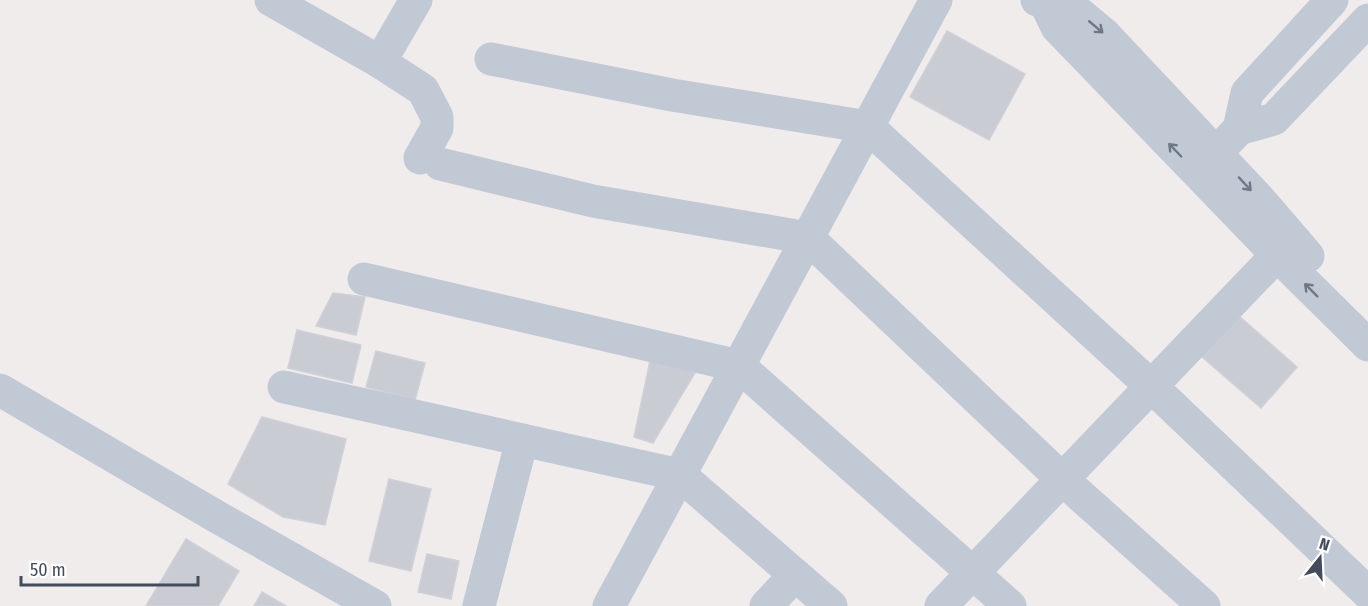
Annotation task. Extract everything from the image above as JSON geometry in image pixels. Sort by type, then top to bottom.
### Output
[{"type":"street","points":[[271,0],[380,62],[423,90],[437,117],[430,161],[593,201],[808,238],[1062,479],[1204,606]]},
{"type":"street","points":[[609,606],[936,0]]},
{"type":"street","points":[[1239,129],[1247,93],[1332,0]]},
{"type":"street","points":[[380,62],[414,1]]},
{"type":"street","points":[[1042,1],[1068,4],[1105,35],[1216,153],[1285,247],[1368,345]]},
{"type":"street","points":[[1042,1],[1057,27],[1285,247],[1368,317]]},
{"type":"street","points":[[1216,153],[1239,129],[1274,119],[1368,20]]},
{"type":"street","points":[[490,59],[672,95],[868,127],[1151,386],[1368,593]]},
{"type":"street","points":[[941,606],[1285,247]]},
{"type":"street","points":[[364,279],[739,366],[1010,606]]},
{"type":"street","points":[[284,387],[680,476],[831,606]]},
{"type":"street","points":[[0,390],[375,606]]},
{"type":"street","points":[[479,606],[522,440]]},
{"type":"street","points":[[766,606],[795,575]]},
{"type":"building","points":[[947,31],[1025,74],[989,140],[910,97]]},
{"type":"building","points":[[333,293],[365,297],[356,335],[316,326]]},
{"type":"building","points":[[1239,316],[1297,367],[1261,408],[1202,357]]},
{"type":"building","points":[[297,330],[361,345],[352,383],[288,368]]},
{"type":"building","points":[[376,351],[425,363],[415,400],[366,387]]},
{"type":"building","points":[[650,361],[696,371],[653,443],[634,437]]},
{"type":"building","points":[[262,417],[346,439],[325,525],[283,517],[228,484]]},
{"type":"building","points":[[389,479],[431,489],[411,571],[369,561]]},
{"type":"building","points":[[186,539],[239,571],[218,606],[146,606]]},
{"type":"building","points":[[427,554],[459,561],[451,599],[418,592]]},
{"type":"building","points":[[262,592],[286,606],[254,606]]}]
